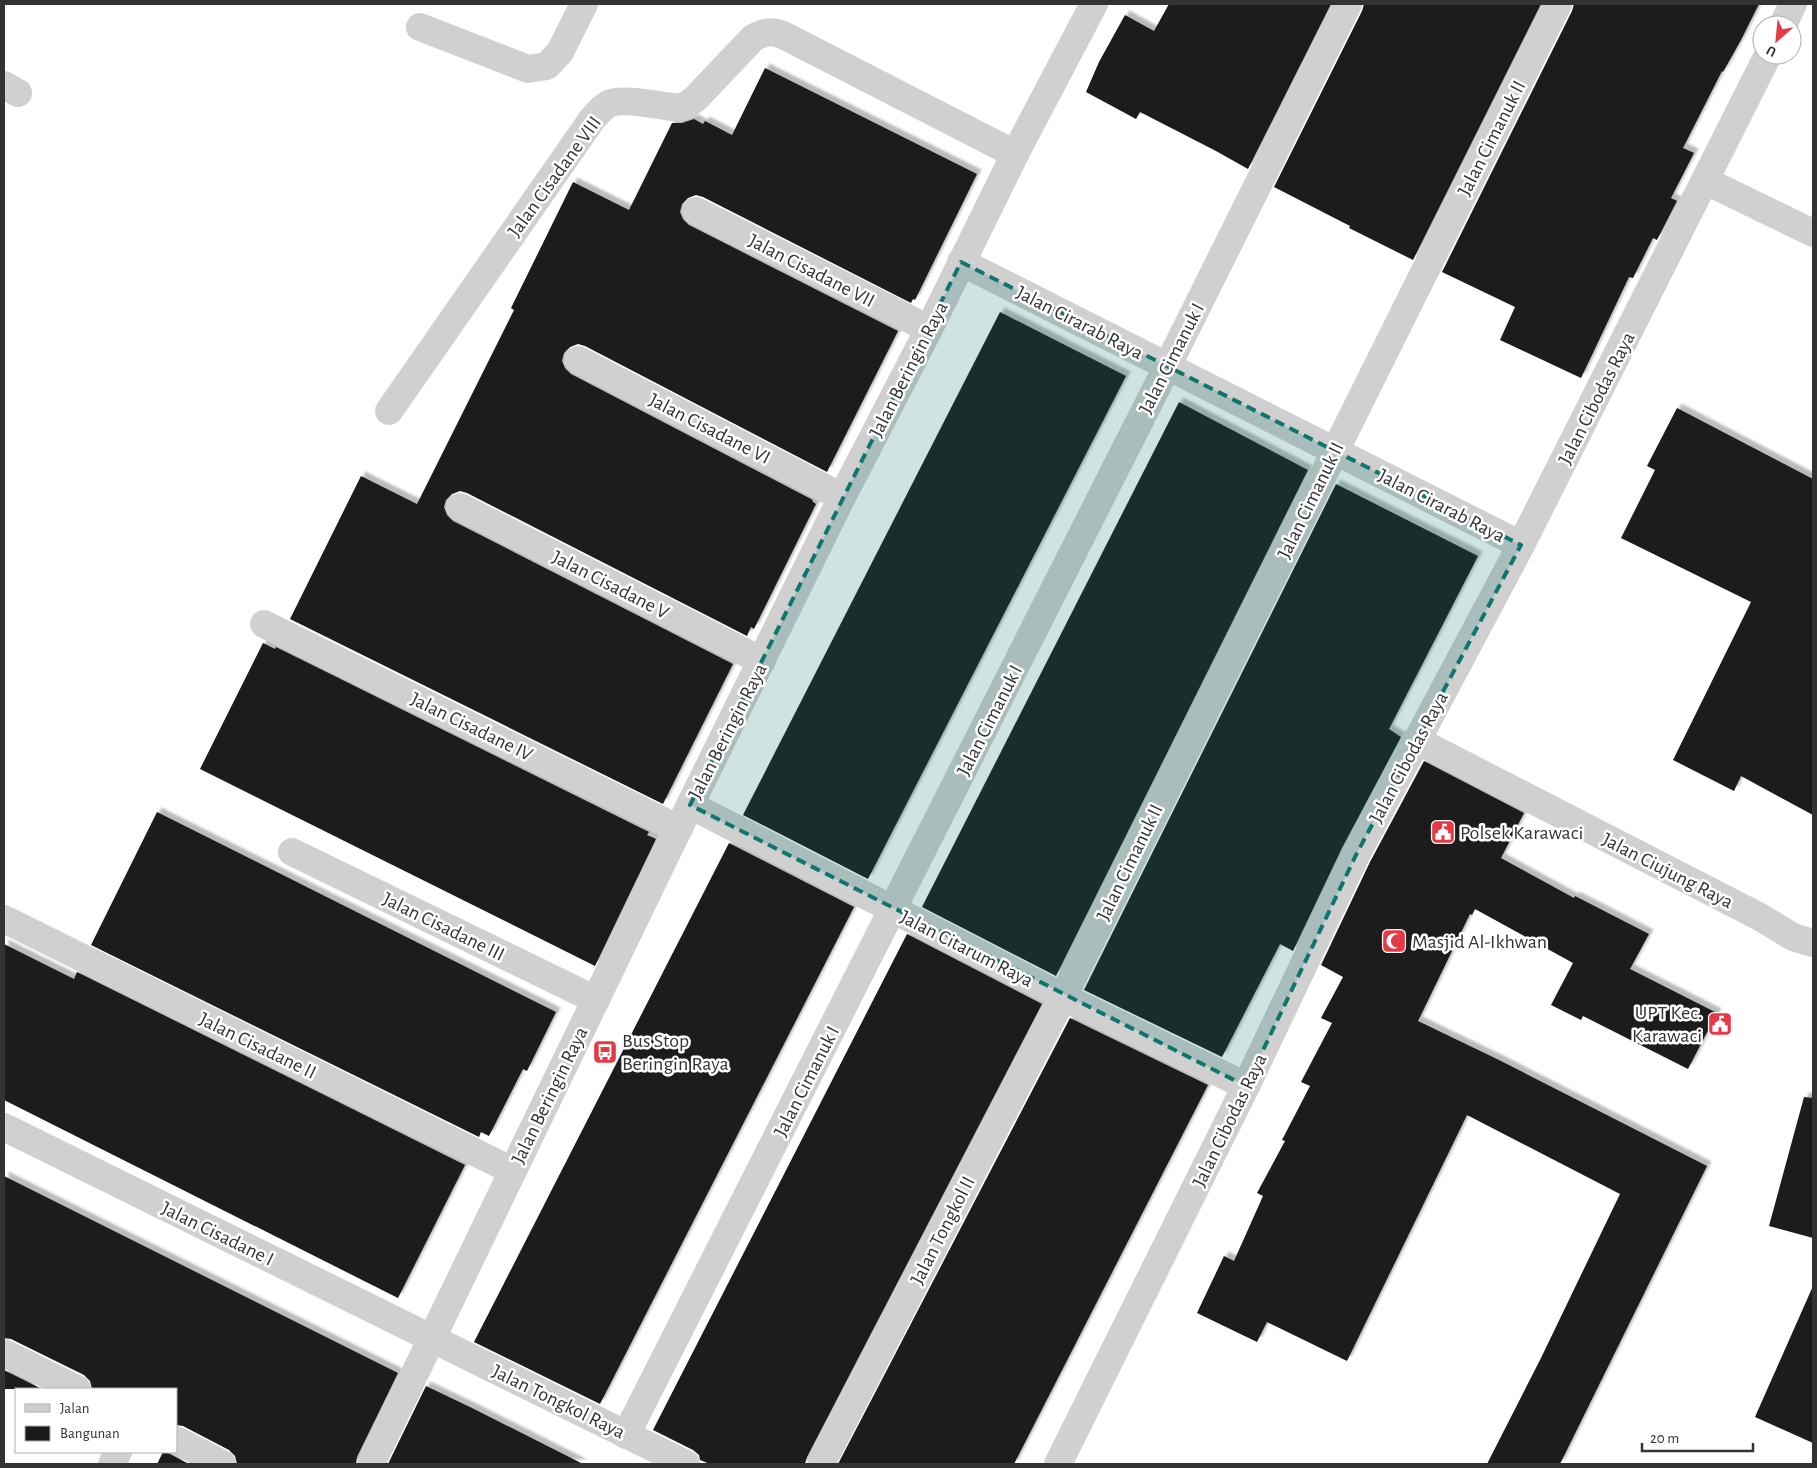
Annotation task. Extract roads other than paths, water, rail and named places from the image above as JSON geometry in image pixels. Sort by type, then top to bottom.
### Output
[{"type":"street","points":[[420,27],[528,69],[547,66],[560,52],[584,4]]},
{"type":"street","name":"Jalan Beringin Raya","points":[[371,1464],[684,817],[842,497],[929,329],[1015,154],[1094,4]]},
{"type":"street","name":"Jalan Cimanuk I","points":[[626,1435],[1348,4]]},
{"type":"street","name":"Jalan Cimanuk II","points":[[1063,997],[1558,4]]},
{"type":"street","name":"Jalan Cisadane VIII","points":[[389,411],[593,118],[611,102],[678,108],[687,105],[759,34],[774,32],[782,34],[1015,154]]},
{"type":"street","name":"Jalan Cibodas Raya","points":[[1058,1464],[1246,1086],[1356,855],[1521,545],[1763,65]]},
{"type":"street","points":[[1706,181],[1813,233]]},
{"type":"street","name":"Jalan Cisadane VII","points":[[696,212],[929,329]]},
{"type":"street","name":"Jalan Cirarab Raya","points":[[961,262],[1521,545]]},
{"type":"street","name":"Jalan Cisadane VI","points":[[578,360],[842,497]]},
{"type":"street","name":"Jalan Cisadane V","points":[[460,507],[762,661]]},
{"type":"street","name":"Jalan Cisadane IV","points":[[264,624],[684,817]]},
{"type":"street","name":"Jalan Ciujung Raya","points":[[1416,740],[1760,917],[1793,937],[1813,943]]},
{"type":"street","name":"Jalan Citarum Raya","points":[[684,817],[892,910],[1063,997],[1246,1086]]},
{"type":"street","name":"Jalan Cisadane III","points":[[292,852],[596,1000]]},
{"type":"street","name":"Jalan Cisadane II","points":[[4,919],[513,1171]]},
{"type":"street","name":"Jalan Tongkol II","points":[[821,1464],[1063,997]]},
{"type":"street","name":"Jalan Cisadane I","points":[[4,1127],[432,1338]]},
{"type":"street","name":"Jalan Tongkol Raya","points":[[432,1338],[686,1464]]},
{"type":"street","points":[[4,1353],[75,1388]]},
{"type":"street","points":[[178,1441],[222,1464]]},
{"type":"place","name":"Polsek Karawaci","points":[[1443,832]]},
{"type":"place","name":"Masjid Al-Ikhwan","points":[[1394,941]]},
{"type":"place","name":"UPT Kec. Karawaci","points":[[1720,1024]]},
{"type":"place","name":"Bus Stop Beringin Raya","points":[[605,1052]]}]
